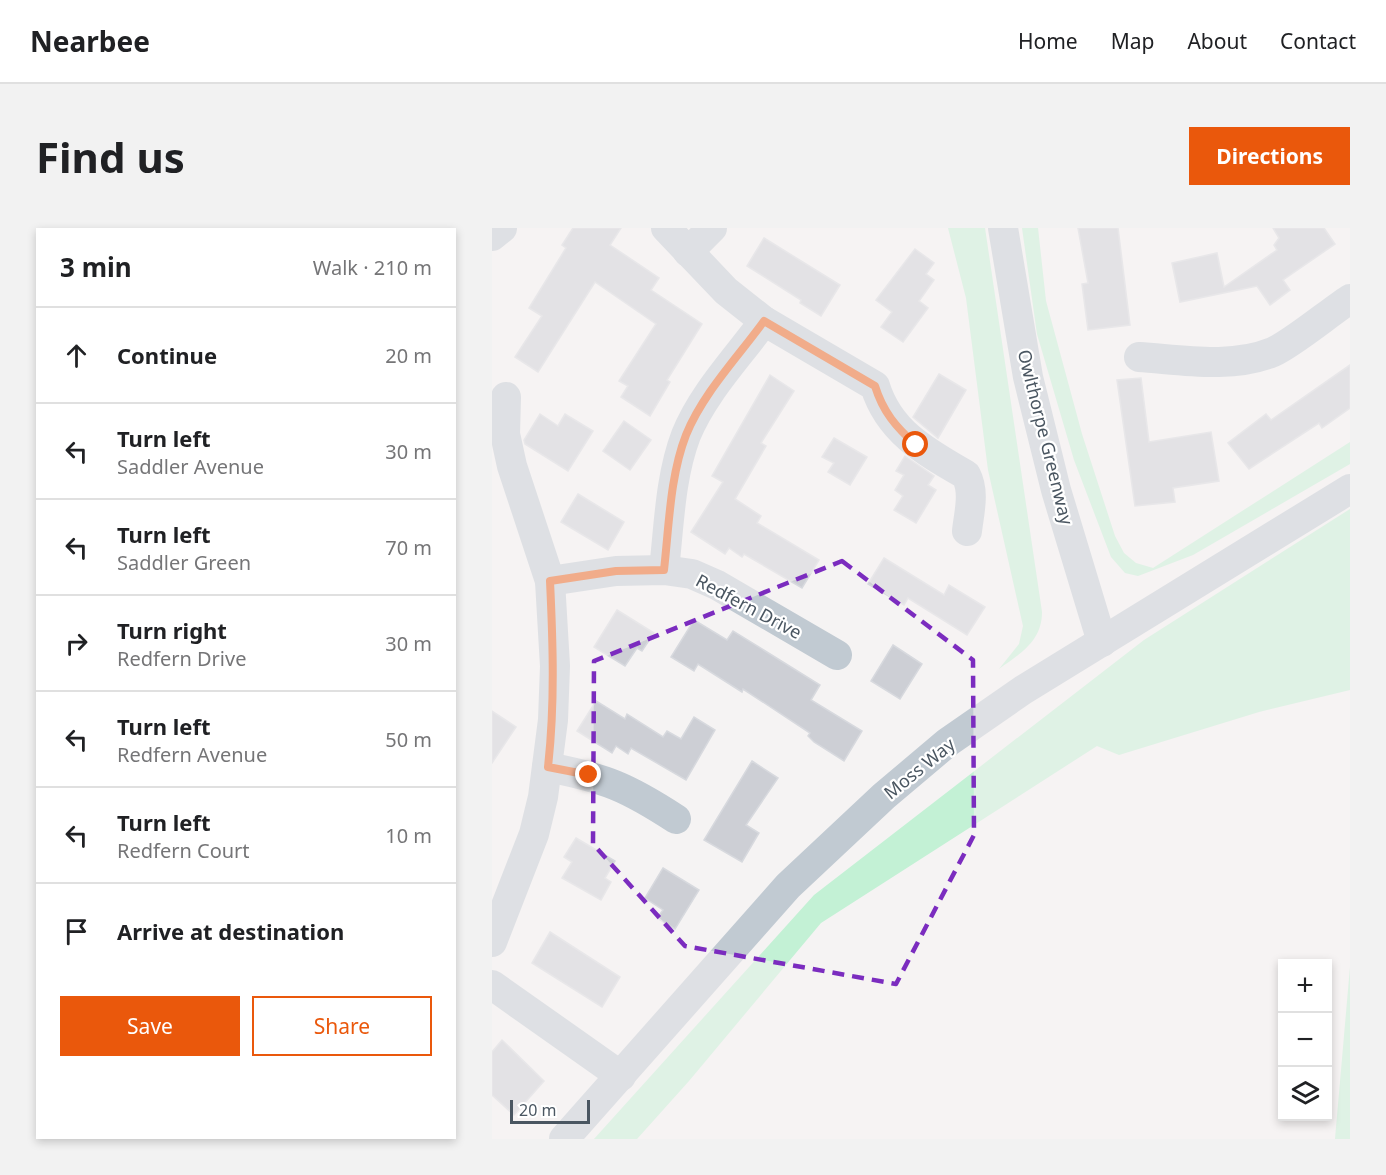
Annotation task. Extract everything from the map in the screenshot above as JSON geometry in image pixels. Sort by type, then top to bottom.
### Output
[{"type":"street","points":[[492,236],[502,228]]},
{"type":"street","points":[[666,228],[726,291],[764,321],[875,386],[880,405],[891,422],[916,445],[966,475],[970,483],[971,498],[968,531]]},
{"type":"street","points":[[688,252],[712,228]]},
{"type":"street","name":"Owlthorpe Greenway","points":[[1004,228],[1031,388],[1056,489],[1102,642]]},
{"type":"street","points":[[1139,357],[1214,362],[1274,351],[1350,299]]},
{"type":"street","points":[[664,570],[671,504],[686,435],[700,409],[764,321]]},
{"type":"street","points":[[492,942],[534,834],[548,767],[555,666],[550,581],[512,466],[505,434],[506,397]]},
{"type":"street","name":"Moss Way","points":[[564,1139],[788,886],[884,796],[976,722],[1023,690],[1350,489]]},
{"type":"street","name":"Redfern Drive","points":[[550,581],[616,571],[664,570],[692,574],[717,585],[837,655]]},
{"type":"street","points":[[548,767],[614,783],[637,794],[676,819]]},
{"type":"street","points":[[492,985],[621,1076]]},
{"type":"highlighted area","points":[[842,561],[973,660],[974,835],[896,984],[685,946],[593,844],[594,661]]},
{"type":"green space","points":[[948,228],[985,228],[1042,612],[1041,622],[1034,639],[1022,652],[999,669],[1019,644],[1023,626],[988,470],[966,298]]},
{"type":"green space","points":[[1022,228],[1038,228],[1046,301],[1082,434],[1115,536],[1124,553],[1136,563],[1153,568],[1350,442],[1350,464],[1193,555],[1138,576],[1125,573],[1111,557],[1074,460],[1037,334]]},
{"type":"green space","points":[[1350,509],[1350,690],[1259,712],[1119,755],[1097,746],[821,923],[689,1081],[637,1139],[594,1139],[814,895],[1144,640]]},
{"type":"green space","points":[[1350,967],[1350,1139],[1335,1139]]},
{"type":"building","points":[[573,228],[621,228],[610,245],[659,278],[651,290],[702,324],[667,380],[670,382],[650,416],[621,397],[628,386],[619,381],[656,324],[595,282],[538,372],[515,357],[542,316],[529,308],[566,248],[562,245]]},
{"type":"building","points":[[1078,228],[1118,228],[1130,325],[1088,330],[1082,284],[1088,283]]},
{"type":"building","points":[[1273,228],[1324,228],[1335,244],[1283,280],[1290,290],[1270,305],[1257,286],[1180,302],[1172,263],[1217,253],[1224,287],[1277,250],[1274,245],[1279,238]]},
{"type":"building","points":[[764,238],[840,285],[821,316],[800,303],[801,300],[747,266]]},
{"type":"building","points":[[915,249],[934,263],[926,274],[934,280],[919,301],[928,308],[903,342],[881,327],[892,312],[876,300]]},
{"type":"building","points":[[1350,365],[1350,408],[1322,428],[1319,423],[1249,469],[1228,443],[1266,414],[1271,420]]},
{"type":"building","points":[[939,374],[966,390],[938,438],[913,417]]},
{"type":"building","points":[[770,375],[794,391],[761,443],[766,446],[735,499],[761,516],[757,523],[819,560],[802,588],[744,554],[742,557],[729,548],[725,554],[691,532],[723,482],[712,476]]},
{"type":"building","points":[[1141,378],[1149,442],[1211,432],[1219,481],[1173,488],[1175,502],[1135,506],[1117,380]]},
{"type":"building","points":[[540,414],[558,426],[565,414],[593,431],[568,471],[525,444],[524,440]]},
{"type":"building","points":[[624,421],[651,440],[630,470],[603,451]]},
{"type":"building","points":[[834,438],[867,457],[850,485],[828,472],[834,463],[822,457]]},
{"type":"building","points":[[905,456],[934,476],[928,485],[936,490],[916,523],[894,510],[903,496],[895,490],[904,475],[896,471]]},
{"type":"building","points":[[578,494],[624,522],[608,550],[561,522]]},
{"type":"building","points":[[884,558],[944,595],[949,585],[985,607],[967,635],[908,598],[904,605],[868,584]]},
{"type":"building","points":[[617,610],[654,633],[642,651],[637,648],[625,666],[594,647]]},
{"type":"building","points":[[694,620],[727,640],[733,631],[820,685],[811,700],[862,731],[844,761],[814,742],[808,736],[810,733],[743,689],[742,692],[698,664],[694,671],[671,657]]},
{"type":"building","points":[[893,645],[922,664],[900,699],[871,681]]},
{"type":"building","points":[[596,701],[625,719],[627,714],[663,737],[667,731],[681,739],[694,717],[715,730],[686,780],[631,748],[628,754],[616,746],[612,753],[577,731]]},
{"type":"building","points":[[492,711],[516,727],[492,763]]},
{"type":"building","points":[[752,761],[778,778],[746,825],[759,833],[742,862],[704,840]]},
{"type":"building","points":[[576,838],[615,861],[605,878],[611,882],[601,900],[562,878],[572,862],[564,857]]},
{"type":"building","points":[[663,868],[699,890],[675,929],[657,918],[663,910],[645,898]]},
{"type":"building","points":[[550,932],[620,977],[602,1007],[532,963]]},
{"type":"building","points":[[502,1040],[544,1081],[514,1115],[492,1095],[492,1052]]},
{"type":"route","points":[[589,775],[548,767],[555,666],[550,581],[616,571],[664,570],[671,504],[686,435],[700,409],[764,321],[875,386],[880,405],[891,422],[916,445]]}]
